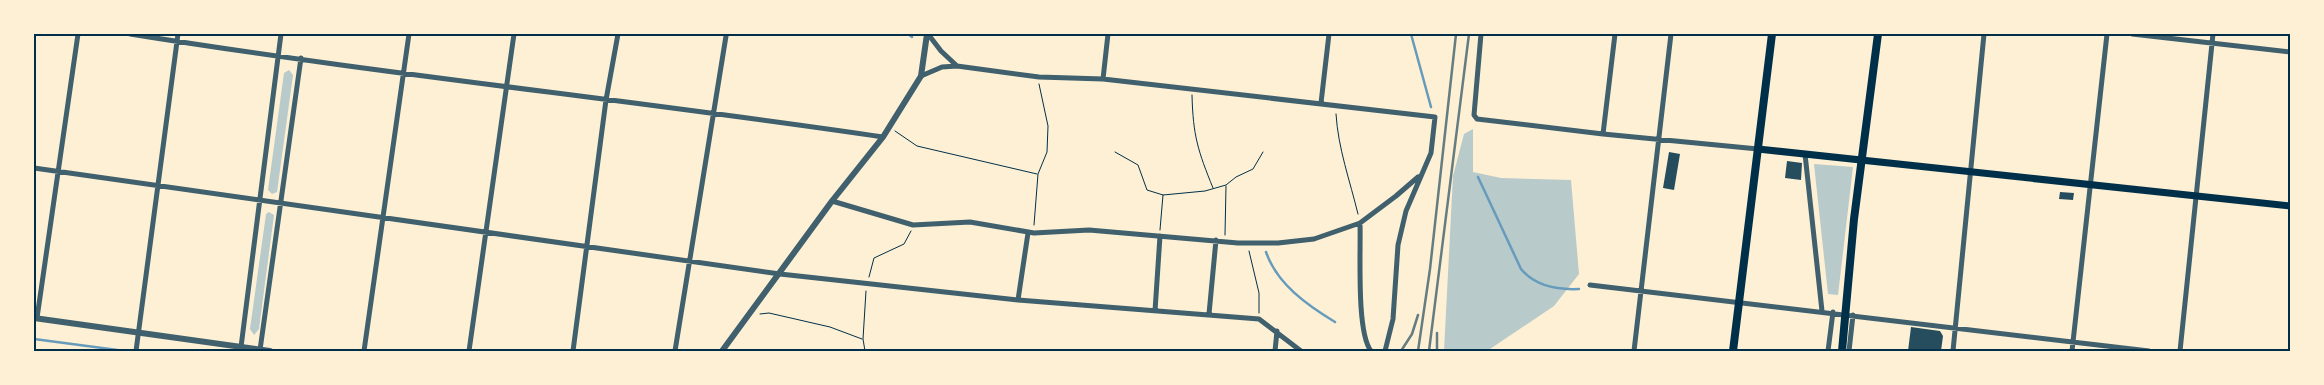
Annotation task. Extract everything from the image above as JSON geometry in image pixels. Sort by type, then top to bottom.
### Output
[{"type":"main road","points":[[1733,351],[1772,34]]},
{"type":"main road","points":[[1842,351],[1849,314],[1861,160],[1878,34]]},
{"type":"main road","points":[[1758,149],[2290,206]]},
{"type":"street","points":[[78,34],[35,318],[270,351]]},
{"type":"street","points":[[130,34],[506,88],[713,112],[882,137]]},
{"type":"street","points":[[136,351],[178,34]]},
{"type":"street","points":[[241,348],[281,34]]},
{"type":"street","points":[[364,351],[409,34]]},
{"type":"street","points":[[469,351],[514,34]]},
{"type":"street","points":[[573,351],[606,100],[618,34]]},
{"type":"street","points":[[927,34],[957,66]]},
{"type":"street","points":[[722,351],[832,201],[882,137],[921,76],[927,34]]},
{"type":"street","points":[[1103,79],[1108,34]]},
{"type":"street","points":[[1320,103],[1329,34]]},
{"type":"street","points":[[1481,34],[1474,103],[1474,115],[1478,119],[1602,134],[1758,149]]},
{"type":"street","points":[[1602,134],[1615,34]]},
{"type":"street","points":[[1634,351],[1671,34]]},
{"type":"street","points":[[1953,351],[1984,34]]},
{"type":"street","points":[[2072,351],[2107,34]]},
{"type":"street","points":[[2132,34],[2290,52]]},
{"type":"street","points":[[2180,351],[2198,197],[2213,34]]},
{"type":"street","points":[[675,351],[726,36]]},
{"type":"street","points":[[260,350],[301,58]]},
{"type":"street","points":[[921,76],[942,67],[957,66],[1038,77],[1103,79],[1435,117],[1431,152],[1406,211],[1398,245],[1393,319],[1385,351]]},
{"type":"street","points":[[1805,154],[1822,311]]},
{"type":"street","points":[[34,168],[780,274],[1018,300],[1259,319],[1301,351]]},
{"type":"street","points":[[832,201],[913,225],[970,222],[1031,233],[1089,230],[1249,243],[1314,240],[1360,223],[1396,196],[1422,173]]},
{"type":"street","points":[[1360,223],[1364,343],[1371,351]]},
{"type":"street","points":[[1018,300],[1031,233]]},
{"type":"street","points":[[1155,311],[1160,236]]},
{"type":"street","points":[[1209,314],[1216,240]]},
{"type":"street","points":[[1590,285],[1641,289],[1956,326],[2149,351]]},
{"type":"street","points":[[1828,351],[1833,312]]},
{"type":"street","points":[[1849,314],[1849,351]]},
{"type":"street","points":[[1275,351],[1277,331]]},
{"type":"path","points":[[1031,233],[1038,174],[1047,152],[1048,126],[1041,102],[1038,77]]},
{"type":"path","points":[[1192,89],[1192,123],[1197,148],[1213,189]]},
{"type":"path","points":[[1336,106],[1337,140],[1344,156],[1360,223]]},
{"type":"path","points":[[889,126],[917,146],[1038,174]]},
{"type":"path","points":[[1115,152],[1138,165],[1147,190],[1163,195],[1213,189],[1226,185],[1236,177],[1253,169],[1264,152]]},
{"type":"path","points":[[1225,241],[1226,185]]},
{"type":"path","points":[[1160,236],[1163,195]]},
{"type":"path","points":[[864,351],[863,339],[867,284],[874,258],[904,244],[910,237],[913,225]]},
{"type":"path","points":[[1249,243],[1259,293],[1259,319]]},
{"type":"path","points":[[750,314],[769,313],[830,327],[863,339]]},
{"type":"shaded area","points":[[289,70],[293,75],[277,192],[272,194],[268,190],[284,73]]},
{"type":"shaded area","points":[[1473,129],[1473,172],[1501,178],[1571,180],[1579,274],[1554,306],[1487,351],[1444,351],[1453,176],[1464,134]]},
{"type":"shaded area","points":[[1814,164],[1853,167],[1838,295],[1828,294]]},
{"type":"shaded area","points":[[269,212],[274,215],[259,329],[254,335],[250,329],[266,214]]},
{"type":"building","points":[[1669,152],[1680,154],[1674,190],[1663,188]]},
{"type":"building","points":[[1787,161],[1802,163],[1801,180],[1785,178]]},
{"type":"building","points":[[2060,192],[2074,193],[2073,200],[2059,199]]},
{"type":"building","points":[[1911,327],[1940,331],[1943,336],[1941,351],[1908,351]]},
{"type":"waterway","points":[[908,34],[912,37]]},
{"type":"waterway","points":[[1411,34],[1431,107]]},
{"type":"waterway","points":[[1478,177],[1521,269],[1533,279],[1547,286],[1579,289]]},
{"type":"waterway","points":[[1266,252],[1277,274],[1285,284],[1304,301],[1335,322]]},
{"type":"waterway","points":[[34,339],[125,351]]},
{"type":"railway","points":[[1418,351],[1430,269],[1456,34]]},
{"type":"railway","points":[[1429,351],[1469,34]]},
{"type":"railway","points":[[1401,351],[1412,334],[1418,315]]},
{"type":"railway","points":[[1437,333],[1437,351]]},
{"type":"railway","points":[[34,351],[39,351]]}]
